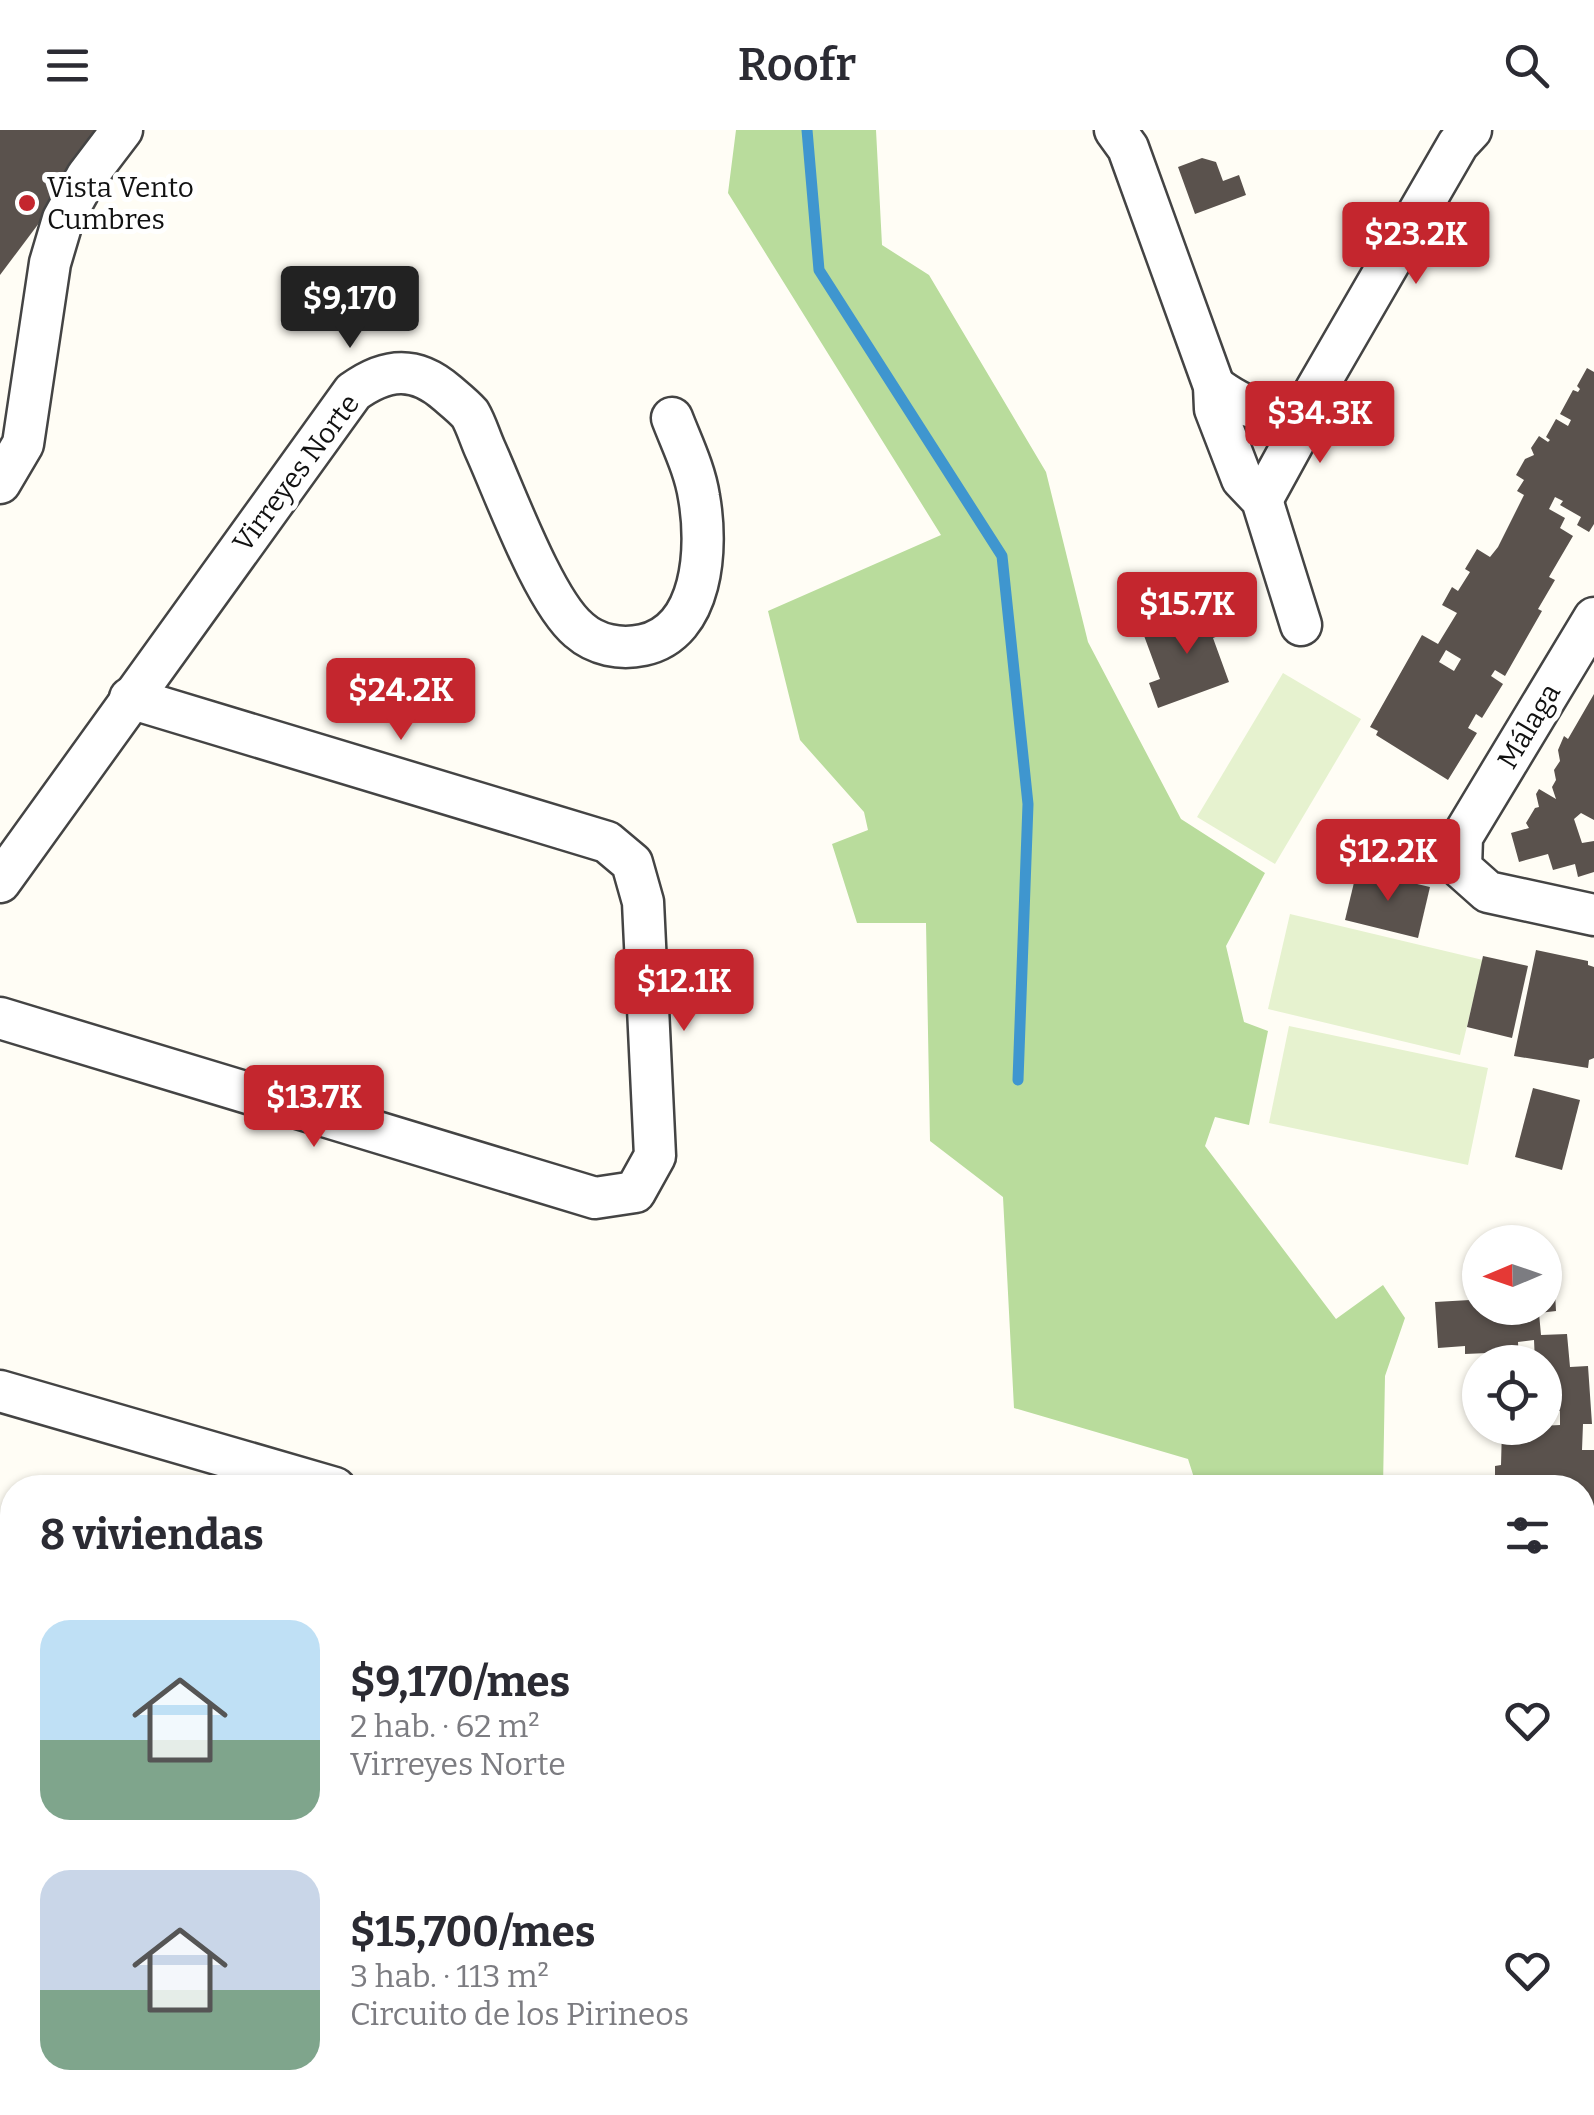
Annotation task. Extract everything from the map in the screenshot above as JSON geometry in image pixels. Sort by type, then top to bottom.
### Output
[{"type":"street","points":[[0,483],[23,444],[50,263],[63,219],[87,176],[122,130]]},
{"type":"street","points":[[1262,500],[1302,427],[1307,405],[1463,135]]},
{"type":"street","points":[[1124,136],[1214,386],[1215,409],[1242,479],[1262,500],[1301,624]]},
{"type":"street","name":"Virreyes Norte","points":[[0,882],[353,392],[373,378],[395,371],[417,373],[444,390],[469,414],[552,597],[578,630],[607,646],[631,648],[654,643],[673,630],[693,602],[703,541],[699,498],[672,418]]},
{"type":"street","points":[[1214,386],[1234,401],[1260,412],[1307,405]]},
{"type":"street","name":"Málaga","points":[[1594,618],[1462,838],[1461,868],[1488,892],[1594,915]]},
{"type":"street","points":[[0,1018],[594,1198],[635,1192],[655,1156],[643,902],[632,864],[607,842],[130,698]]},
{"type":"street","points":[[0,1391],[283,1475]]},
{"type":"green space","points":[[736,130],[876,130],[882,245],[929,275],[1046,472],[1088,642],[1181,819],[1265,873],[1226,946],[1244,1022],[1268,1031],[1249,1125],[1215,1117],[1205,1146],[1336,1319],[1383,1285],[1405,1318],[1385,1376],[1383,1475],[1193,1475],[1188,1459],[1014,1408],[1003,1197],[930,1141],[926,923],[857,923],[832,844],[868,830],[864,812],[800,740],[768,611],[941,535],[728,193]]},
{"type":"green space","points":[[1283,673],[1361,719],[1275,864],[1197,817]]},
{"type":"green space","points":[[1290,914],[1483,960],[1460,1055],[1268,1009]]},
{"type":"green space","points":[[1289,1026],[1488,1068],[1468,1165],[1269,1123]]},
{"type":"building","name":"Vista Vento Cumbres","points":[[0,130],[109,130],[0,275]]},
{"type":"building","points":[[1202,158],[1216,162],[1223,181],[1239,175],[1246,195],[1195,214],[1178,167]]},
{"type":"building","points":[[1587,368],[1594,372],[1594,524],[1589,532],[1577,525],[1581,517],[1560,505],[1563,501],[1555,497],[1549,509],[1565,518],[1560,528],[1573,536],[1549,577],[1555,580],[1538,609],[1542,611],[1505,676],[1495,670],[1491,676],[1503,684],[1482,718],[1476,714],[1468,728],[1477,733],[1448,780],[1376,735],[1378,731],[1370,727],[1422,635],[1438,644],[1457,613],[1442,605],[1452,587],[1458,591],[1470,572],[1465,569],[1477,549],[1490,557],[1498,547],[1524,495],[1517,491],[1524,480],[1516,475],[1525,459],[1534,455],[1531,448],[1539,436],[1550,440],[1546,437],[1556,419],[1568,426],[1571,420],[1560,414],[1573,390],[1580,389],[1577,386]],"holes":[[[1446,650],[1461,659],[1454,671],[1439,662]]]},
{"type":"building","points":[[1217,608],[1226,633],[1213,638],[1229,682],[1158,708],[1149,683],[1160,679],[1143,633]]},
{"type":"building","points":[[1594,694],[1594,820],[1581,813],[1574,819],[1582,843],[1594,841],[1594,872],[1578,877],[1575,864],[1553,870],[1548,854],[1519,862],[1511,833],[1529,828],[1526,823],[1539,807],[1539,789],[1556,799],[1552,787],[1556,780],[1554,770],[1560,761],[1558,750]]},
{"type":"building","points":[[1357,870],[1430,887],[1418,938],[1345,920]]},
{"type":"building","points":[[1536,950],[1588,961],[1594,967],[1594,1058],[1589,1060],[1588,1068],[1514,1056]]},
{"type":"building","points":[[1483,956],[1528,966],[1512,1038],[1467,1027]]},
{"type":"building","points":[[1533,1088],[1580,1100],[1562,1170],[1515,1157]]},
{"type":"building","points":[[1462,1300],[1462,1325],[1540,1325],[1541,1335],[1567,1334],[1570,1367],[1588,1366],[1592,1424],[1583,1424],[1582,1450],[1594,1450],[1594,1475],[1495,1475],[1495,1466],[1501,1465],[1502,1445],[1562,1445],[1562,1345],[1534,1345],[1534,1340],[1518,1345],[1438,1348],[1435,1302]]},
{"type":"waterway","points":[[807,130],[819,270],[1002,556],[1028,804],[1018,1080]]},
{"type":"place","name":"Vista Vento Cumbres","points":[[27,203]]}]
